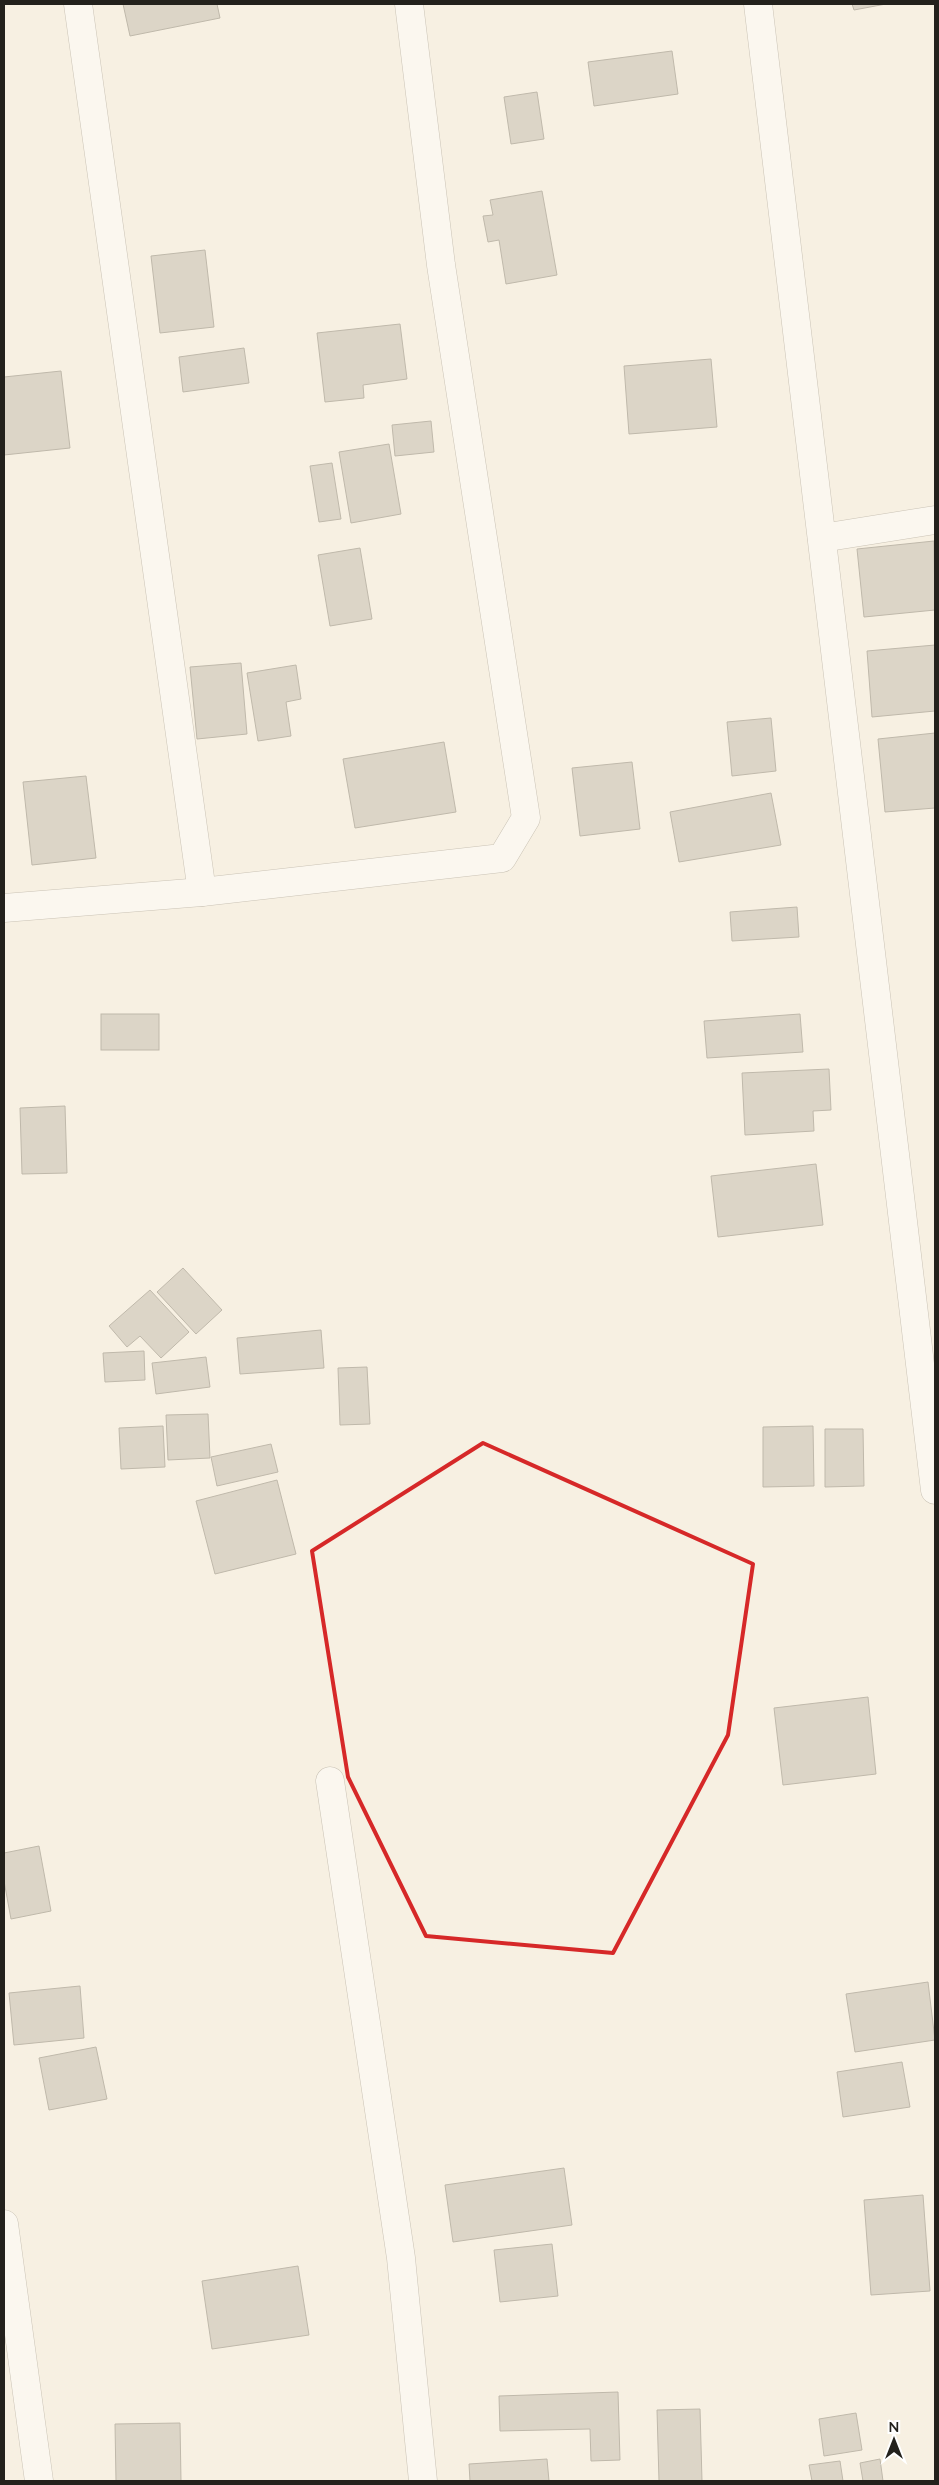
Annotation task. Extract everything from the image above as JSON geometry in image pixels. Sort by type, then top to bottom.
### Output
[{"type":"street","points":[[78,4],[202,892]]},
{"type":"street","points":[[4,908],[202,892],[502,858],[526,818],[441,265],[409,4]]},
{"type":"street","points":[[758,4],[935,1490]]},
{"type":"street","points":[[822,538],[935,520]]},
{"type":"street","points":[[330,1782],[401,2258],[423,2481]]},
{"type":"street","points":[[4,2224],[40,2481]]},
{"type":"highlighted area","points":[[483,1443],[753,1564],[728,1735],[613,1953],[426,1936],[348,1777],[312,1551]]},
{"type":"building","points":[[123,4],[217,4],[220,18],[130,36]]},
{"type":"building","points":[[852,4],[886,4],[854,10]]},
{"type":"building","points":[[672,51],[678,94],[594,106],[588,62]]},
{"type":"building","points":[[537,92],[544,139],[511,144],[504,97]]},
{"type":"building","points":[[542,191],[557,275],[506,284],[499,240],[488,242],[483,216],[493,215],[490,200]]},
{"type":"building","points":[[205,250],[214,327],[160,333],[151,256]]},
{"type":"building","points":[[400,324],[407,379],[363,385],[364,398],[325,402],[317,333]]},
{"type":"building","points":[[244,348],[249,383],[183,392],[179,357]]},
{"type":"building","points":[[711,359],[717,427],[629,434],[624,366]]},
{"type":"building","points":[[61,371],[70,448],[4,455],[4,377]]},
{"type":"building","points":[[431,421],[434,452],[395,456],[392,425]]},
{"type":"building","points":[[389,444],[401,514],[351,523],[339,452]]},
{"type":"building","points":[[332,463],[341,519],[319,522],[310,466]]},
{"type":"building","points":[[934,541],[935,610],[864,617],[857,549]]},
{"type":"building","points":[[360,548],[372,619],[330,626],[318,555]]},
{"type":"building","points":[[935,645],[935,711],[872,717],[867,651]]},
{"type":"building","points":[[241,663],[247,734],[197,739],[190,667]]},
{"type":"building","points":[[296,665],[301,699],[286,702],[291,736],[258,741],[247,673]]},
{"type":"building","points":[[771,718],[776,771],[732,776],[727,722]]},
{"type":"building","points":[[935,733],[935,808],[885,812],[878,739]]},
{"type":"building","points":[[444,742],[456,812],[355,828],[343,759]]},
{"type":"building","points":[[632,762],[640,829],[580,836],[572,768]]},
{"type":"building","points":[[86,776],[96,858],[32,865],[23,782]]},
{"type":"building","points":[[771,793],[781,845],[679,862],[670,812]]},
{"type":"building","points":[[797,907],[799,937],[732,941],[730,912]]},
{"type":"building","points":[[101,1014],[159,1014],[159,1050],[101,1050]]},
{"type":"building","points":[[800,1014],[803,1052],[707,1058],[704,1021]]},
{"type":"building","points":[[829,1069],[831,1110],[813,1111],[814,1131],[745,1135],[742,1073]]},
{"type":"building","points":[[65,1106],[67,1173],[22,1174],[20,1108]]},
{"type":"building","points":[[816,1164],[823,1225],[718,1237],[711,1176]]},
{"type":"building","points":[[183,1268],[222,1310],[196,1334],[157,1292]]},
{"type":"building","points":[[150,1290],[189,1332],[161,1358],[140,1336],[127,1347],[109,1326]]},
{"type":"building","points":[[321,1330],[324,1368],[240,1374],[237,1338]]},
{"type":"building","points":[[144,1351],[145,1380],[105,1382],[103,1353]]},
{"type":"building","points":[[206,1357],[210,1387],[156,1394],[152,1363]]},
{"type":"building","points":[[367,1367],[370,1424],[340,1425],[338,1368]]},
{"type":"building","points":[[208,1414],[210,1458],[168,1460],[166,1415]]},
{"type":"building","points":[[163,1426],[165,1467],[121,1469],[119,1428]]},
{"type":"building","points":[[813,1426],[814,1486],[763,1487],[763,1427]]},
{"type":"building","points":[[825,1429],[863,1429],[864,1486],[825,1487]]},
{"type":"building","points":[[271,1444],[278,1472],[217,1486],[211,1457]]},
{"type":"building","points":[[277,1480],[296,1554],[215,1574],[196,1501]]},
{"type":"building","points":[[868,1697],[876,1774],[783,1785],[774,1708]]},
{"type":"building","points":[[39,1846],[51,1911],[11,1919],[4,1881],[4,1853]]},
{"type":"building","points":[[928,1982],[935,2040],[855,2052],[846,1994]]},
{"type":"building","points":[[80,1986],[84,2038],[14,2045],[9,1993]]},
{"type":"building","points":[[96,2047],[107,2099],[49,2110],[39,2058]]},
{"type":"building","points":[[902,2062],[910,2107],[843,2117],[837,2072]]},
{"type":"building","points":[[564,2168],[572,2225],[453,2242],[445,2185]]},
{"type":"building","points":[[923,2195],[930,2291],[871,2295],[864,2200]]},
{"type":"building","points":[[552,2244],[558,2296],[500,2302],[494,2250]]},
{"type":"building","points":[[298,2266],[309,2335],[212,2349],[202,2281]]},
{"type":"building","points":[[618,2392],[620,2460],[591,2461],[590,2429],[500,2431],[499,2396]]},
{"type":"building","points":[[700,2409],[702,2481],[659,2481],[657,2410]]},
{"type":"building","points":[[856,2413],[862,2450],[824,2456],[819,2419]]},
{"type":"building","points":[[180,2423],[181,2481],[116,2481],[115,2424]]},
{"type":"building","points":[[547,2459],[549,2481],[470,2481],[469,2464]]},
{"type":"building","points":[[880,2459],[883,2481],[863,2481],[860,2463]]},
{"type":"building","points":[[840,2461],[843,2481],[812,2481],[809,2465]]}]
